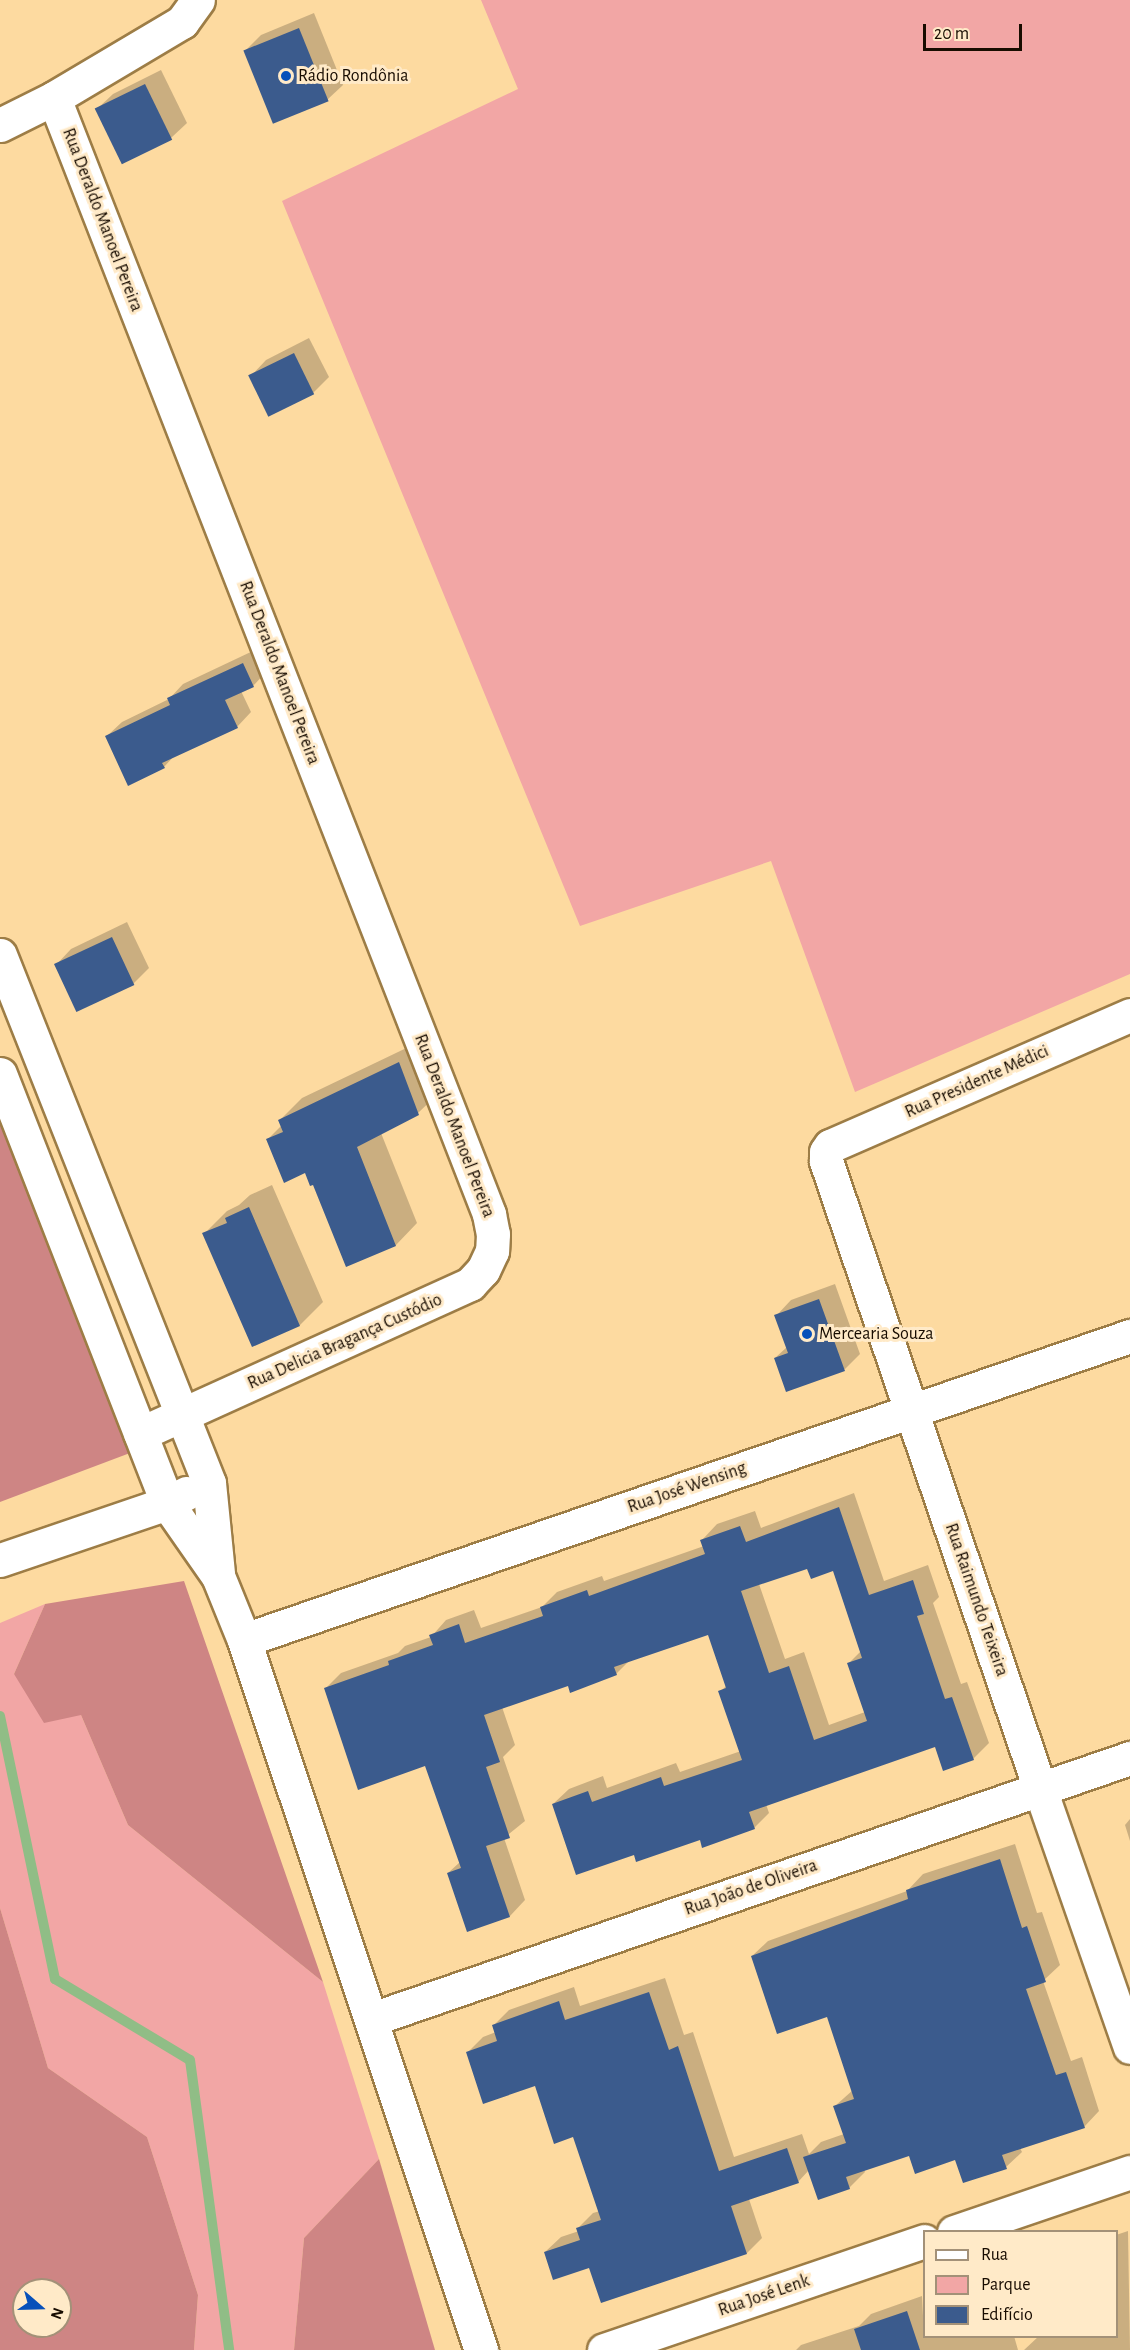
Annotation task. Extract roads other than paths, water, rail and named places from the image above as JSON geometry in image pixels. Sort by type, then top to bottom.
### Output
[{"type":"street","points":[[0,125],[54,98],[182,22],[198,1]]},
{"type":"street","name":"Rua Deraldo Manoel Pereira","points":[[54,98],[489,1214],[492,1251]]},
{"type":"street","points":[[0,955],[209,1483],[218,1576]]},
{"type":"street","name":"Rua Presidente Médici","points":[[826,1152],[830,1146],[1130,1015]]},
{"type":"street","points":[[0,1074],[167,1503],[218,1576],[244,1640],[481,2350]]},
{"type":"street","name":"Rua Raimundo Teixeira","points":[[826,1152],[826,1161],[1130,2047]]},
{"type":"street","name":"Rua Delicia Bragança Custódio","points":[[140,1434],[456,1292],[470,1284],[483,1270],[492,1251]]},
{"type":"street","name":"Rua José Wensing","points":[[244,1640],[1130,1336]]},
{"type":"street","points":[[0,1560],[167,1503],[209,1483]]},
{"type":"street","name":"Rua João de Oliveira","points":[[372,2019],[1130,1758]]},
{"type":"street","points":[[960,2230],[1130,2172]]},
{"type":"street","name":"Rua José Lenk","points":[[604,2350],[923,2241]]},
{"type":"waterway","points":[[0,1716],[55,1979],[190,2060],[229,2350]]},
{"type":"place","name":"Rádio Rondônia","points":[[286,76]]},
{"type":"place","name":"Mercearia Souza","points":[[807,1334]]}]
